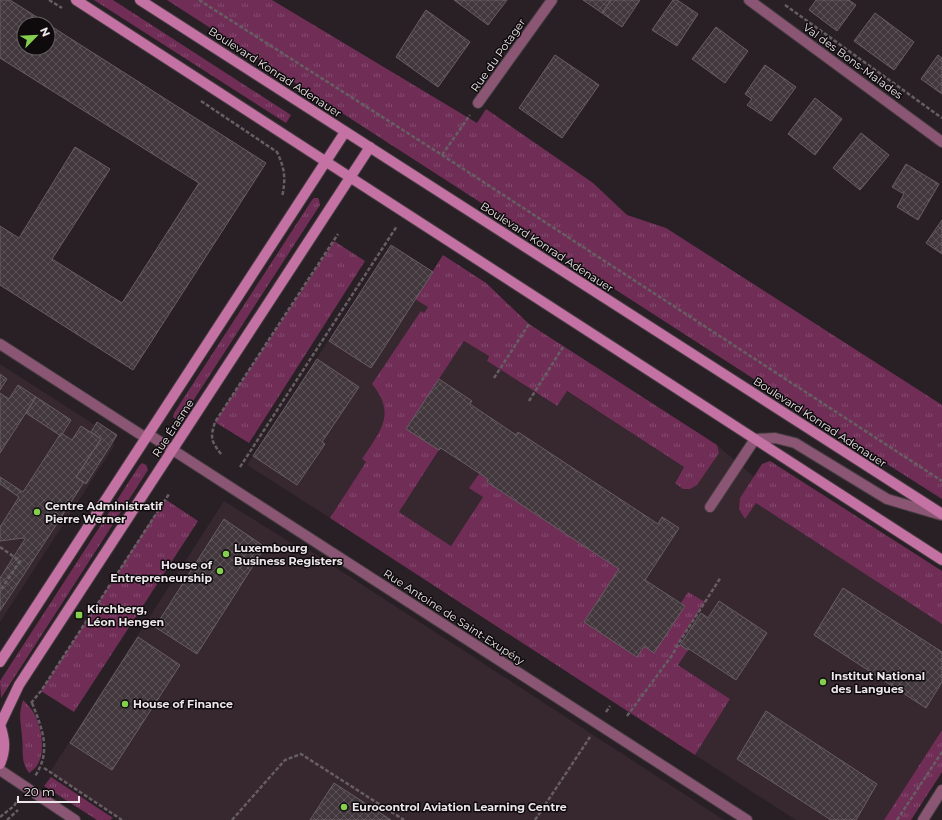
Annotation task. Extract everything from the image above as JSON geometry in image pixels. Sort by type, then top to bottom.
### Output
[{"type":"main road","points":[[76,0],[942,560]]},
{"type":"main road","name":"Boulevard Konrad Adenauer","points":[[140,0],[942,514]]},
{"type":"main road","name":"Rue Érasme","points":[[0,662],[345,132]]},
{"type":"main road","name":"Rue Érasme","points":[[0,764],[4,755],[5,740],[0,725],[16,692],[370,148]]},
{"type":"street","name":"Rue du Potager","points":[[478,103],[552,0]]},
{"type":"street","name":"Val des Bons-Malades","points":[[749,0],[942,142]]},
{"type":"street","name":"Rue Antoine de Saint-Exupéry","points":[[0,344],[147,436],[173,450],[746,820]]},
{"type":"street","name":"Boulevard Konrad Adenauer","points":[[755,439],[775,438],[795,443],[887,499],[942,514]]},
{"type":"street","points":[[710,506],[755,439]]},
{"type":"street","points":[[0,770],[75,820]]},
{"type":"street","points":[[923,820],[942,790]]},
{"type":"path","points":[[199,0],[442,154],[942,481]]},
{"type":"path","points":[[784,4],[942,118]]},
{"type":"path","points":[[442,154],[478,103]]},
{"type":"path","points":[[277,152],[283,166],[285,183],[282,196]]},
{"type":"path","points":[[240,467],[397,226]]},
{"type":"path","points":[[222,454],[213,444],[212,433],[215,422],[338,234]]},
{"type":"path","points":[[494,378],[529,324]]},
{"type":"path","points":[[529,401],[563,347]]},
{"type":"path","points":[[32,703],[169,494]]},
{"type":"path","points":[[0,547],[20,560],[0,591]]},
{"type":"path","points":[[627,716],[673,654],[721,577]]},
{"type":"path","points":[[0,817],[14,806],[38,771],[44,757],[44,740],[42,729],[32,703],[16,692]]},
{"type":"path","points":[[536,820],[610,706]]},
{"type":"path","points":[[897,820],[942,752]]},
{"type":"path","points":[[232,820],[285,760],[301,754],[404,820]]},
{"type":"path","points":[[44,768],[122,820]]},
{"type":"path","points":[[7,820],[18,810]]},
{"type":"shaded area","points":[[391,245],[433,272],[428,307],[424,313],[421,311],[380,394],[384,405],[385,417],[382,429],[362,459],[366,462],[330,518],[247,465]]},
{"type":"shaded area","points":[[464,341],[489,356],[487,361],[556,406],[566,391],[684,467],[675,482],[719,453],[717,445],[754,477],[740,498],[745,519],[756,503],[942,624],[942,730],[884,820],[796,820],[695,755],[730,699],[678,665],[678,644],[704,603],[681,603],[685,606],[637,657],[584,622],[619,569],[487,482],[488,479],[479,474],[483,497],[451,546],[399,512],[439,451],[406,429]]},
{"type":"shaded area","points":[[0,364],[112,436],[114,446],[0,622]]},
{"type":"shaded area","points":[[224,501],[299,548],[301,545],[724,820],[122,820],[50,772]]},
{"type":"green space","points":[[94,0],[113,0],[291,115],[286,123]]},
{"type":"green space","points":[[167,0],[272,0],[477,123],[486,109],[593,183],[627,215],[666,228],[942,405],[942,499],[791,403]]},
{"type":"green space","points":[[314,198],[318,198],[320,205],[182,418],[177,420],[173,417],[174,413]]},
{"type":"green space","points":[[334,241],[365,261],[249,443],[215,422]]},
{"type":"green space","points":[[443,255],[486,283],[529,324],[717,445],[719,453],[697,485],[690,489],[683,489],[675,483],[684,467],[567,391],[557,406],[487,361],[489,356],[464,341],[406,429],[439,450],[399,512],[451,546],[483,497],[469,488],[479,474],[488,479],[487,482],[619,569],[584,622],[637,657],[644,646],[654,652],[685,606],[681,603],[688,592],[705,602],[678,644],[688,650],[678,665],[730,699],[695,755],[330,518],[366,462],[362,459],[375,440],[383,423],[385,414],[384,405],[372,384],[421,311],[424,313],[428,307],[415,299]]},
{"type":"green space","points":[[770,461],[942,571],[942,624],[756,503],[745,519],[739,509],[740,498],[762,464]]},
{"type":"green space","points":[[142,463],[146,465],[148,470],[1,698],[0,681]]},
{"type":"green space","points":[[165,499],[198,521],[74,712],[41,691]]},
{"type":"green space","points":[[23,700],[35,715],[40,729],[42,744],[42,751],[38,764],[29,773],[24,764],[23,756],[20,715]]},
{"type":"green space","points":[[942,730],[942,772],[911,820],[884,820]]},
{"type":"green space","points":[[51,777],[113,818],[110,820],[97,820],[44,786]]},
{"type":"building","points":[[0,0],[10,0],[35,16],[16,16],[16,56],[56,56],[56,29],[266,163],[133,370],[0,285],[0,226],[19,238],[75,147],[110,169],[52,259],[122,303],[199,183],[0,58]]},
{"type":"building","points":[[454,0],[507,0],[488,25]]},
{"type":"building","points":[[583,0],[611,0],[602,13]]},
{"type":"building","points":[[611,0],[640,0],[622,27],[602,13]]},
{"type":"building","points":[[673,0],[677,0],[698,14],[677,46],[652,30]]},
{"type":"building","points":[[816,0],[849,0],[856,5],[837,31],[809,10]]},
{"type":"building","points":[[426,10],[470,42],[438,87],[396,57]]},
{"type":"building","points":[[875,13],[914,42],[894,70],[854,41]]},
{"type":"building","points":[[716,27],[748,51],[725,83],[692,59]]},
{"type":"building","points":[[555,55],[599,85],[562,138],[519,108]]},
{"type":"building","points":[[938,55],[942,58],[942,94],[921,79]]},
{"type":"building","points":[[765,65],[796,87],[771,121],[747,105],[752,99],[745,94]]},
{"type":"building","points":[[815,98],[842,119],[815,155],[788,134]]},
{"type":"building","points":[[861,133],[889,155],[860,190],[833,168]]},
{"type":"building","points":[[906,164],[939,184],[918,220],[897,207],[904,194],[892,187]]},
{"type":"building","points":[[942,220],[942,254],[926,243]]},
{"type":"building","points":[[391,245],[433,272],[371,368],[329,341]]},
{"type":"building","points":[[317,359],[359,387],[322,442],[325,444],[297,485],[253,456]]},
{"type":"building","points":[[0,374],[7,379],[0,390]]},
{"type":"building","points":[[439,379],[472,401],[470,404],[516,435],[518,432],[658,524],[662,517],[679,528],[645,580],[685,606],[654,653],[644,646],[637,657],[584,622],[619,569],[487,482],[488,479],[441,448],[439,450],[406,429]]},
{"type":"building","points":[[18,385],[36,397],[0,453],[0,393],[9,399]]},
{"type":"building","points":[[36,397],[71,420],[61,436],[26,413]]},
{"type":"building","points":[[97,422],[117,435],[86,484],[76,477],[101,439],[91,432]]},
{"type":"building","name":"Centre Administratif Pierre Werner","points":[[81,426],[101,439],[76,477],[84,482],[0,611],[0,578],[25,539],[0,541],[0,527],[19,497],[0,484],[0,477],[23,492],[61,433],[72,440]]},
{"type":"building","name":"House of Entrepreneurship","points":[[224,519],[265,547],[197,654],[155,627]]},
{"type":"building","points":[[843,588],[942,652],[942,682],[926,708],[814,635]]},
{"type":"building","points":[[719,601],[767,633],[736,680],[689,649],[688,650],[680,645],[701,613],[708,618]]},
{"type":"building","name":"House of Finance","points":[[138,637],[180,665],[112,770],[70,743]]},
{"type":"building","points":[[766,711],[877,784],[856,820],[831,820],[737,759]]},
{"type":"building","name":"Eurocontrol Aviation Learning Centre","points":[[334,783],[391,820],[310,820]]},
{"type":"place","name":"Centre Administratif Pierre Werner","points":[[37,512]]},
{"type":"place","name":"Luxembourg Business Registers","points":[[226,554]]},
{"type":"place","name":"House of Entrepreneurship","points":[[220,571]]},
{"type":"place","name":"Kirchberg, Léon Hengen","points":[[79,615]]},
{"type":"place","name":"Institut National des Langues","points":[[823,682]]},
{"type":"place","name":"House of Finance","points":[[125,704]]},
{"type":"place","name":"Eurocontrol Aviation Learning Centre","points":[[344,807]]}]
